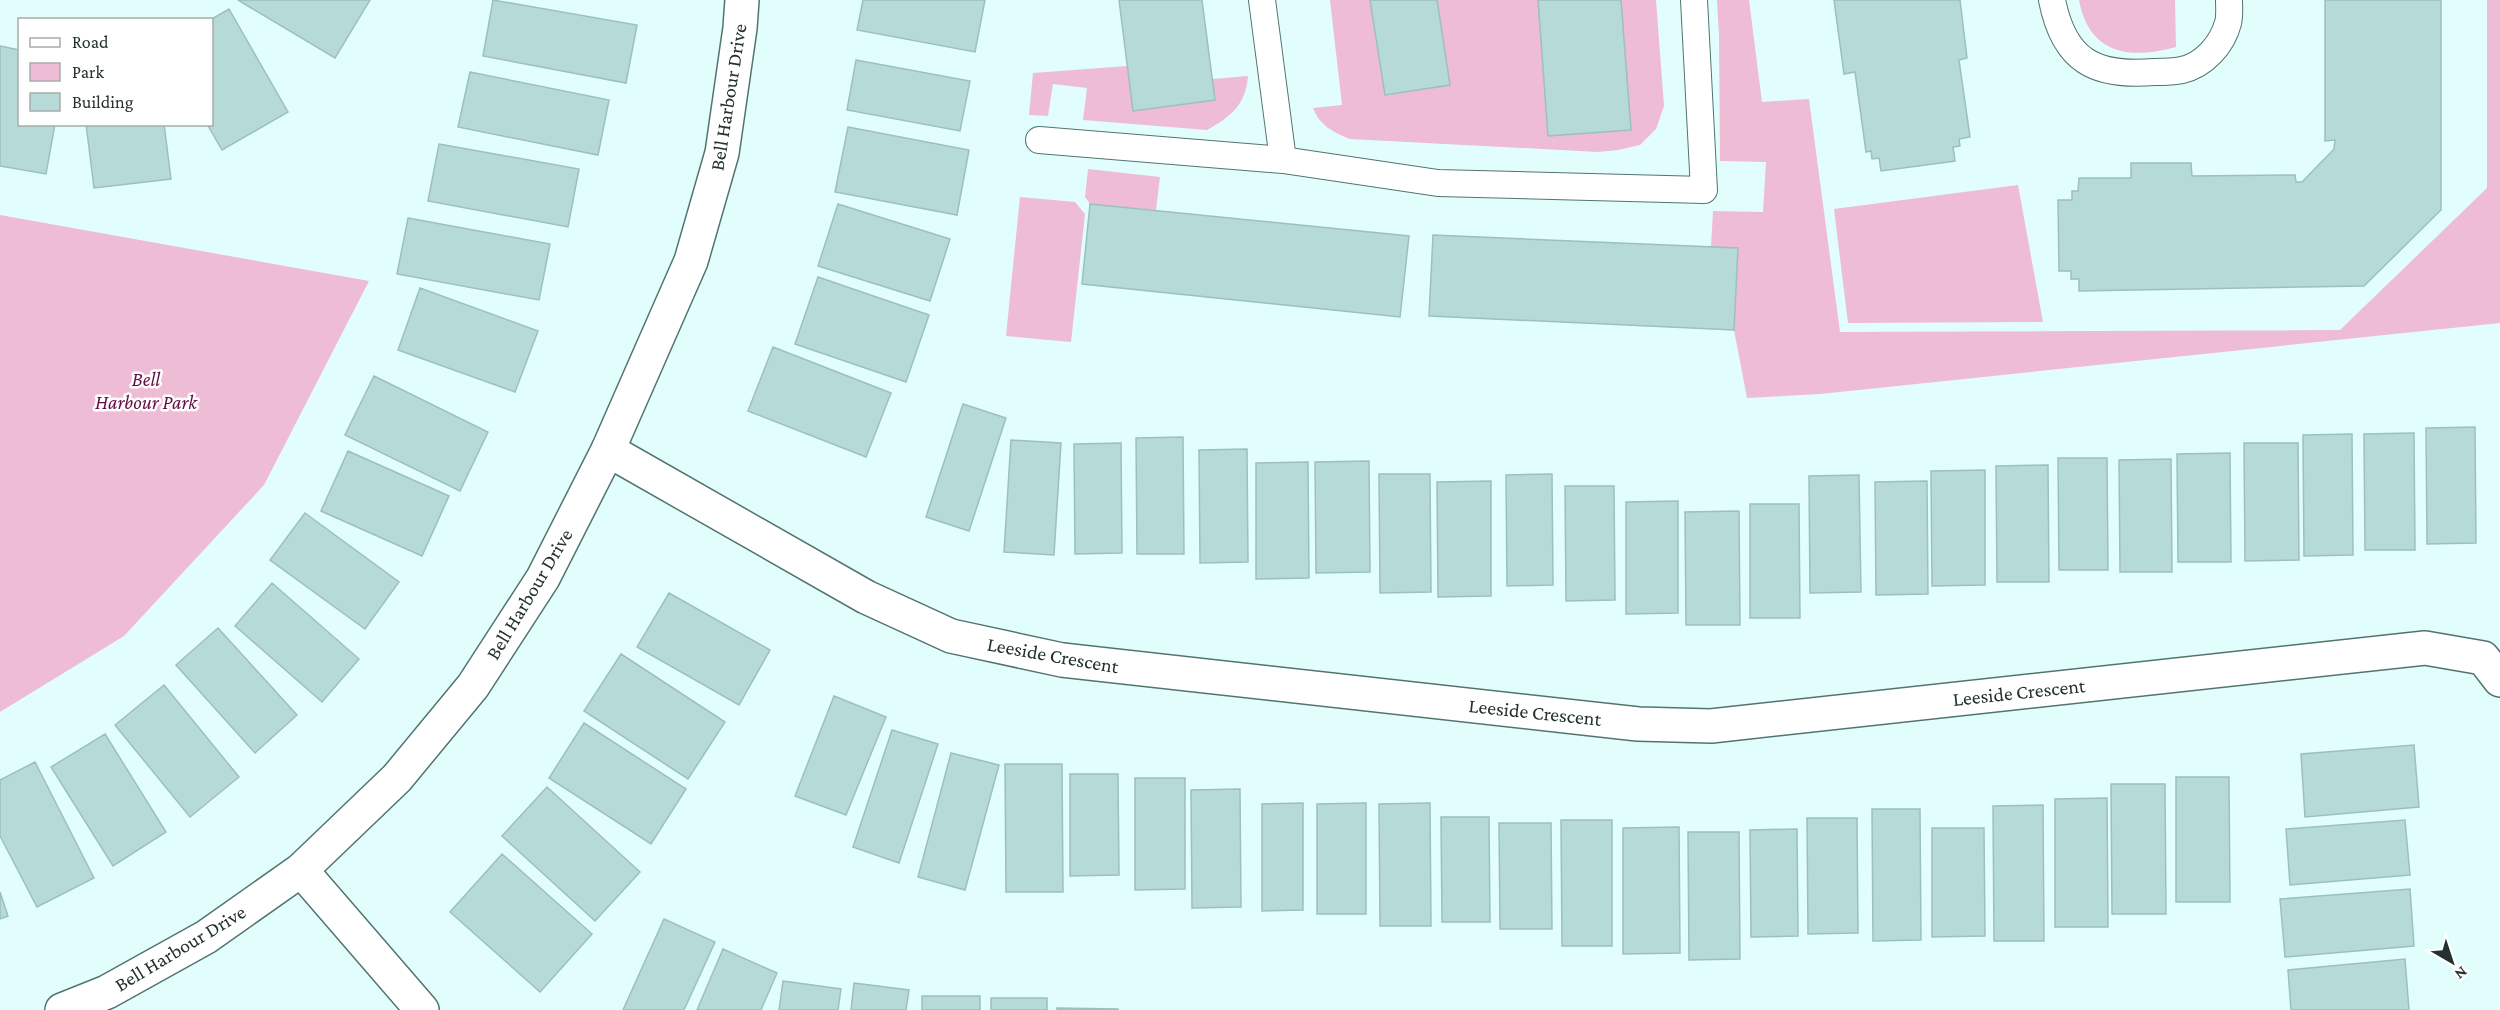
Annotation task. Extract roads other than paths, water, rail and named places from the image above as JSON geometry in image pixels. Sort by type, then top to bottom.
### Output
[{"type":"street","name":"Bell Harbour Drive","points":[[62,1010],[107,992],[206,937],[301,870],[397,778],[473,686],[543,578],[608,450],[691,261],[722,153],[742,0]]},
{"type":"street","name":"Leeside Crescent","points":[[608,450],[866,597],[951,636],[1062,660],[1638,724],[1712,726],[2425,648],[2483,658],[2500,680]]},
{"type":"street","points":[[301,870],[423,1010]]},
{"type":"lane","points":[[1262,0],[1283,160]]},
{"type":"lane","points":[[1039,140],[1283,160],[1438,183],[1704,190],[1694,0]]},
{"type":"lane","points":[[2052,0],[2056,22],[2071,48],[2087,62],[2124,75],[2182,70],[2200,63],[2218,46],[2229,22],[2229,0]]},
{"type":"park label","name":"Bell Harbour Park","points":[[146,390]]}]
